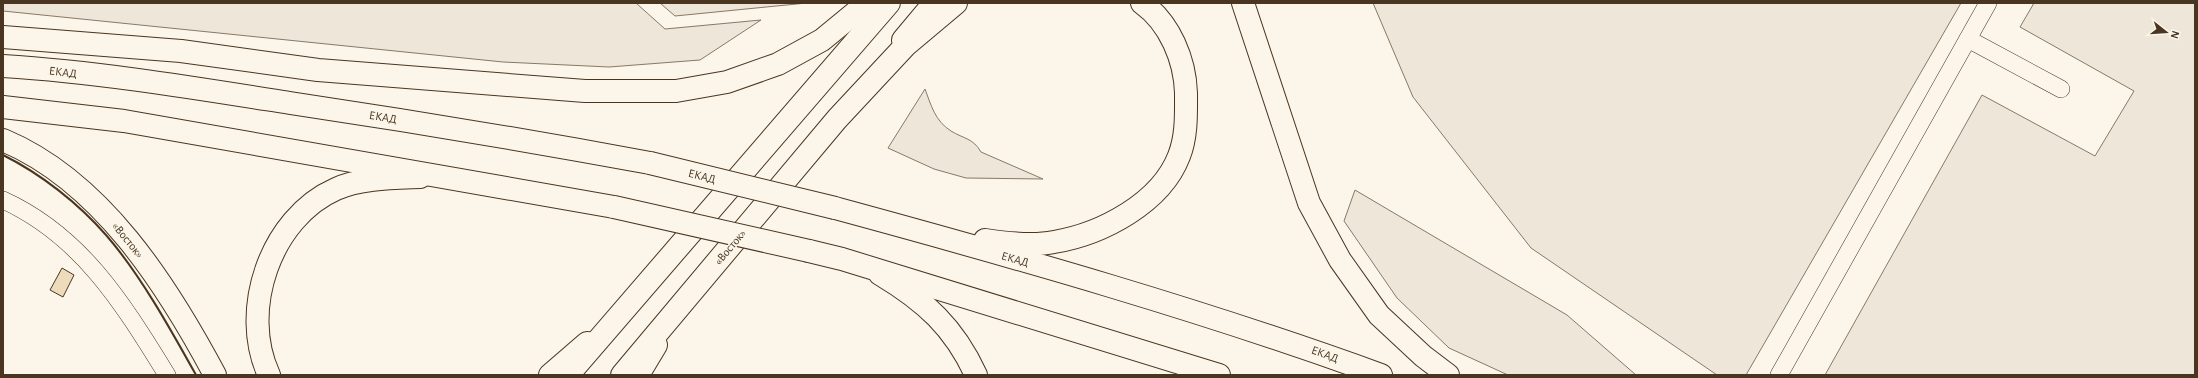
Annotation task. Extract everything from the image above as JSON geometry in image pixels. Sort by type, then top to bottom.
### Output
[{"type":"main road","points":[[3,37],[181,51],[334,71],[586,91],[676,91],[727,82],[778,64],[822,40],[867,3]]},
{"type":"main road","points":[[568,375],[656,271],[792,117],[889,3]]},
{"type":"main road","points":[[837,119],[934,3]]},
{"type":"main road","points":[[837,119],[906,45],[956,3]]},
{"type":"main road","points":[[934,235],[1000,242],[1053,243],[1112,224],[1141,204],[1163,182],[1179,156],[1186,122],[1186,81],[1181,58],[1170,34],[1150,8],[1142,3]]},
{"type":"main road","points":[[1243,3],[1309,203],[1340,260],[1379,315],[1423,356],[1448,375]]},
{"type":"main road","name":"ЕКАД","points":[[3,66],[37,68],[207,90],[508,136],[650,163],[835,208],[934,235],[1106,285],[1292,343],[1381,375]]},
{"type":"main road","points":[[3,107],[124,121],[614,207],[842,259],[1219,375]]},
{"type":"main road","name":"«Восток»","points":[[622,375],[837,119]]},
{"type":"main road","name":"«Восток»","points":[[3,140],[51,168],[93,201],[123,232],[146,262],[215,375]]},
{"type":"main road","points":[[270,375],[257,332],[261,293],[267,266],[295,219],[320,198],[335,189],[349,184],[387,179],[449,177]]},
{"type":"main road","points":[[842,259],[872,270],[900,286],[930,308],[948,327],[960,344],[976,375]]},
{"type":"main road","points":[[550,375],[596,335],[656,271]]},
{"type":"main road","points":[[638,375],[650,352],[702,281]]},
{"type":"street","points":[[1779,375],[1988,3]]},
{"type":"street","points":[[1968,39],[2061,89]]},
{"type":"street","points":[[3,200],[52,228],[86,259],[127,310],[167,375]]},
{"type":"shaded area","points":[[3,3],[636,3],[665,29],[761,20],[700,60],[609,67],[503,62],[3,11]]},
{"type":"shaded area","points":[[660,3],[807,3],[675,16]]},
{"type":"shaded area","points":[[1373,3],[1961,3],[1746,375],[1717,375],[1531,248],[1413,97]]},
{"type":"shaded area","points":[[2034,3],[2195,3],[2195,375],[1825,375],[1982,95],[2095,156],[2134,91],[2020,27]]},
{"type":"shaded area","points":[[925,89],[937,118],[951,131],[971,141],[981,152],[1043,179],[966,178],[934,169],[888,148]]},
{"type":"shaded area","points":[[1355,190],[1567,315],[1636,375],[1508,375],[1449,348],[1397,298],[1344,221]]},
{"type":"building","points":[[62,268],[74,275],[63,297],[50,290]]},
{"type":"wall","points":[[3,155],[31,171],[58,190],[95,223],[106,235],[119,250],[143,285],[166,321],[196,375]]}]
